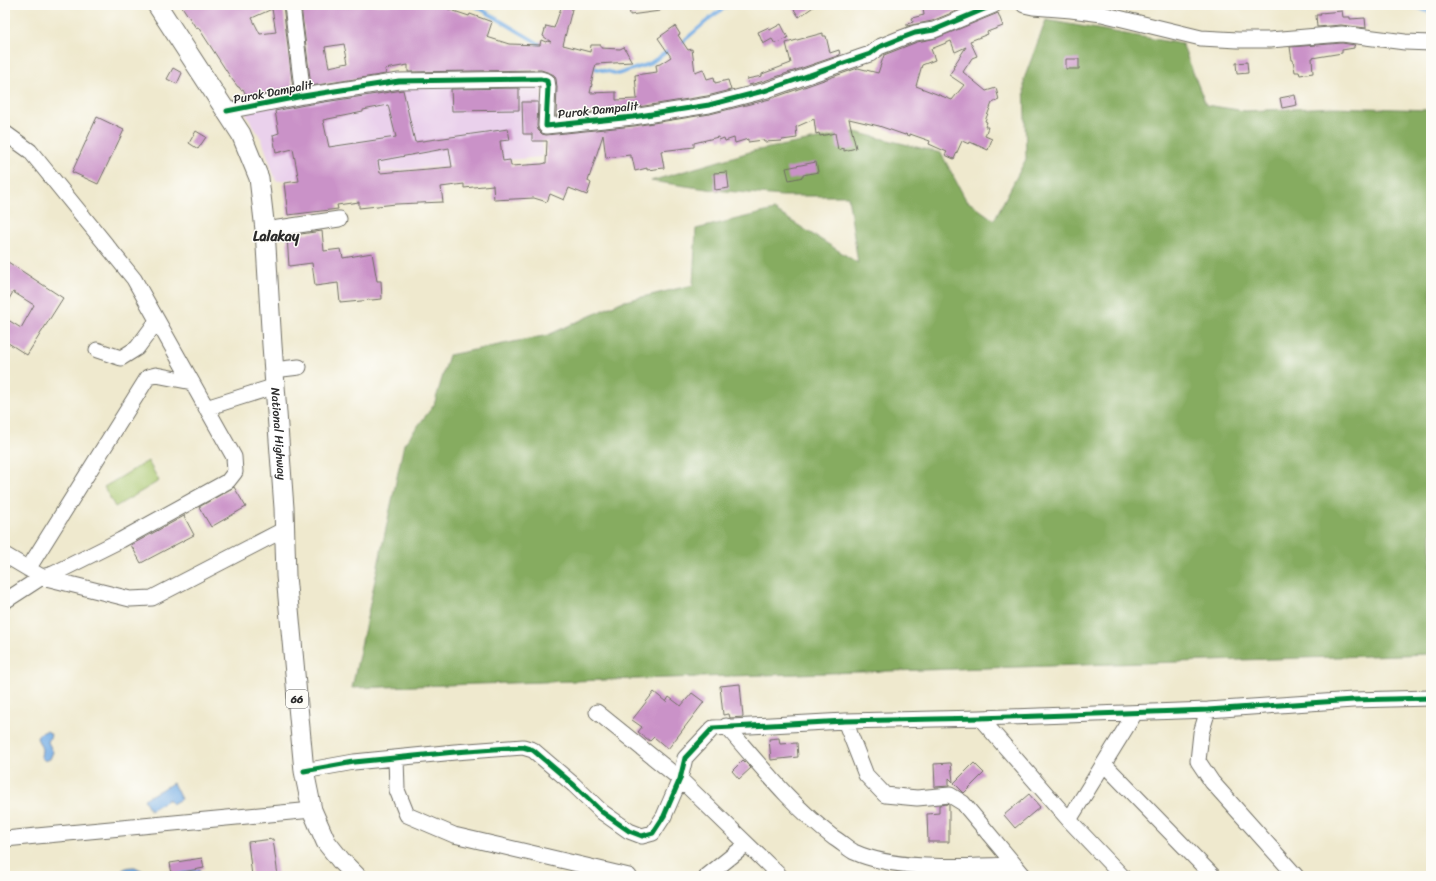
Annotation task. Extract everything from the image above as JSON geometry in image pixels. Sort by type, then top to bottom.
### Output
[{"type":"main road","name":"National Highway","points":[[157,5],[241,134],[259,178],[265,230],[285,529],[286,576],[304,771],[312,810],[326,842],[342,862],[356,876]]},
{"type":"street","points":[[292,5],[303,96]]},
{"type":"street","name":"Purok Dampalit","points":[[227,111],[303,96],[398,81],[541,79],[547,81],[548,87],[546,126],[633,117],[709,105],[768,90],[870,54],[879,47],[899,38],[915,33],[934,30],[994,5]]},
{"type":"street","points":[[1024,5],[1102,14],[1201,38],[1270,40],[1342,34],[1405,42],[1431,43]]},
{"type":"street","points":[[5,133],[30,151],[134,279],[234,457],[235,472],[228,481],[121,540],[53,574],[42,577],[5,601]]},
{"type":"street","points":[[265,230],[339,219]]},
{"type":"street","points":[[98,350],[121,358],[137,348],[157,321]]},
{"type":"street","points":[[206,408],[299,367]]},
{"type":"street","points":[[28,569],[148,377],[156,375],[192,382]]},
{"type":"street","points":[[5,555],[42,577],[130,599],[152,598],[285,529]]},
{"type":"street","points":[[304,771],[354,762],[523,747],[533,750],[574,785],[602,812],[629,831],[642,836],[653,832],[664,816],[680,779],[685,758],[713,728],[726,726],[845,721],[1208,710],[1353,700],[1431,698]]},
{"type":"street","points":[[1208,710],[1201,734],[1198,760],[1212,782],[1296,876]]},
{"type":"street","points":[[597,712],[680,779],[780,876]]},
{"type":"street","points":[[1068,820],[1135,713]]},
{"type":"street","points":[[980,718],[1068,820],[1122,876]]},
{"type":"street","points":[[845,721],[866,775],[885,795],[918,798],[950,795],[963,803],[1019,871]]},
{"type":"street","points":[[726,726],[769,776],[815,824],[854,851],[877,859],[919,866],[1019,871]]},
{"type":"street","points":[[396,758],[397,790],[407,815],[454,835],[629,876]]},
{"type":"street","points":[[1104,764],[1213,876]]},
{"type":"street","points":[[5,838],[312,810]]},
{"type":"street","points":[[707,876],[747,844]]},
{"type":"shaded area","points":[[402,83],[542,85],[542,157],[276,181],[262,140],[243,109]]},
{"type":"green space","points":[[1046,20],[1182,44],[1206,105],[1245,111],[1334,107],[1431,110],[1431,654],[352,688],[404,444],[434,405],[449,355],[548,335],[621,302],[693,285],[696,229],[774,210],[858,263],[848,196],[782,196],[714,190],[651,181],[753,151],[855,132],[941,153],[966,200],[994,220],[1026,159],[1024,79]]},
{"type":"green space","points":[[148,461],[159,481],[115,507],[104,487]]},
{"type":"water","points":[[46,731],[51,735],[48,742],[53,752],[50,759],[45,761],[41,757],[42,749],[37,738],[39,734]]},
{"type":"water","points":[[173,783],[181,799],[172,804],[169,799],[150,810],[144,799]]},
{"type":"water","points":[[135,867],[143,871],[146,876],[119,876],[121,871],[127,868]]},
{"type":"water","points":[[199,867],[200,876],[164,876],[164,873]]},
{"type":"building","points":[[181,5],[283,5],[293,89],[247,97],[243,89],[241,90],[231,78],[198,27],[196,28]],"holes":[[[272,9],[276,32],[260,34],[252,18]]]},
{"type":"building","points":[[450,5],[448,9],[469,16],[470,14],[492,22],[487,37],[509,44],[540,45],[541,40],[551,42],[543,36],[546,26],[554,28],[562,5],[573,5],[563,45],[590,52],[591,45],[601,45],[601,48],[620,49],[624,47],[632,62],[596,64],[590,93],[616,92],[616,100],[637,99],[635,75],[657,72],[656,65],[671,57],[658,38],[675,26],[680,34],[678,35],[688,50],[692,49],[695,72],[703,69],[707,79],[714,77],[715,83],[728,80],[731,90],[707,96],[632,108],[556,116],[556,79],[554,75],[541,70],[408,72],[408,65],[385,69],[386,74],[311,86],[301,7]],"holes":[[[344,44],[348,63],[329,67],[325,47]]]},
{"type":"building","points":[[629,5],[659,5],[660,11],[630,15]]},
{"type":"building","points":[[791,5],[816,5],[799,17]]},
{"type":"building","points":[[939,5],[971,5],[932,21],[907,26],[907,24],[913,22],[912,18],[924,15],[923,9]]},
{"type":"building","points":[[1342,11],[1343,17],[1350,17],[1350,19],[1365,18],[1366,28],[1341,25],[1317,27],[1316,15],[1321,15],[1320,13]]},
{"type":"building","points":[[998,13],[1003,26],[970,41],[977,56],[972,58],[963,72],[986,91],[996,88],[999,100],[992,103],[985,121],[987,122],[985,127],[988,127],[985,136],[992,139],[988,150],[970,142],[969,144],[962,141],[954,159],[945,155],[947,152],[929,144],[930,141],[910,134],[910,136],[905,135],[879,126],[849,119],[856,148],[844,151],[844,148],[838,150],[835,133],[820,136],[819,133],[816,134],[814,119],[796,127],[797,138],[764,142],[763,140],[748,142],[748,139],[735,143],[734,138],[725,141],[724,138],[719,140],[718,137],[694,143],[694,147],[661,151],[664,168],[647,170],[647,168],[635,171],[632,157],[630,157],[630,155],[606,158],[603,135],[588,181],[591,183],[587,195],[569,188],[564,200],[550,194],[547,202],[534,198],[494,200],[493,185],[464,188],[464,184],[441,187],[443,202],[396,204],[359,208],[359,202],[337,205],[338,209],[288,215],[284,183],[299,181],[293,149],[276,153],[273,135],[279,133],[275,111],[403,90],[415,142],[508,129],[510,140],[500,141],[503,161],[510,160],[511,166],[542,164],[546,163],[547,141],[532,141],[532,134],[523,134],[522,102],[538,102],[537,126],[538,130],[542,134],[546,135],[634,126],[710,114],[770,99],[858,68],[878,73],[884,55],[917,42],[937,38]],"holes":[[[951,41],[955,52],[966,47],[949,75],[964,85],[952,100],[916,86],[922,65],[935,60],[931,49]],[[388,105],[396,137],[329,147],[323,120],[363,112],[363,110]],[[449,148],[452,167],[380,173],[378,161]]]},
{"type":"building","points":[[781,24],[788,38],[775,44],[772,39],[763,44],[758,32],[769,27],[770,30]]},
{"type":"building","points":[[823,33],[823,36],[826,36],[830,53],[839,50],[840,55],[749,85],[747,79],[762,76],[762,74],[791,63],[786,43]]},
{"type":"building","points":[[1342,43],[1355,45],[1354,48],[1342,50],[1342,53],[1312,58],[1313,73],[1300,75],[1299,72],[1295,72],[1290,47]]},
{"type":"building","points":[[1066,59],[1079,59],[1079,69],[1066,69]]},
{"type":"building","points":[[1247,62],[1248,73],[1237,74],[1236,63]]},
{"type":"building","points":[[173,68],[182,73],[177,84],[167,79]]},
{"type":"building","points":[[519,88],[519,110],[452,111],[451,89]]},
{"type":"building","points":[[1295,95],[1297,105],[1282,108],[1280,98]]},
{"type":"building","points":[[97,117],[124,130],[98,184],[72,172]]},
{"type":"building","points":[[196,131],[206,137],[198,149],[189,143]]},
{"type":"building","points":[[816,162],[818,172],[789,180],[786,168]]},
{"type":"building","points":[[727,172],[729,188],[715,190],[714,173]]},
{"type":"building","points":[[322,231],[324,251],[341,249],[343,258],[372,253],[377,281],[381,281],[382,299],[340,303],[338,283],[315,286],[312,263],[289,266],[287,236]]},
{"type":"building","points":[[5,260],[63,298],[27,355],[5,341],[5,318],[21,328],[34,305],[13,292],[5,306]]},
{"type":"building","points":[[234,487],[246,507],[211,527],[199,507]]},
{"type":"building","points":[[184,516],[194,535],[141,563],[131,545]]},
{"type":"building","points":[[740,684],[743,717],[730,718],[729,714],[723,715],[720,686]]},
{"type":"building","points":[[654,692],[666,702],[669,697],[681,706],[692,693],[704,702],[668,749],[654,737],[650,741],[638,732],[642,727],[632,720]]},
{"type":"building","points":[[779,738],[780,744],[797,743],[798,757],[771,760],[769,739]]},
{"type":"building","points":[[743,760],[751,768],[739,779],[732,771]]},
{"type":"building","points":[[951,763],[953,782],[949,778],[949,786],[935,787],[934,764]]},
{"type":"building","points":[[974,763],[984,773],[964,793],[954,783]]},
{"type":"building","points":[[1029,794],[1040,807],[1015,828],[1004,815]]},
{"type":"building","points":[[948,804],[949,842],[928,842],[927,814],[939,813],[939,805]]},
{"type":"building","points":[[273,839],[278,876],[252,876],[248,842]]},
{"type":"building","points":[[202,858],[204,868],[172,874],[170,863]]},
{"type":"waterway","points":[[474,5],[543,46]]},
{"type":"waterway","points":[[680,44],[714,15],[729,5]]},
{"type":"waterway","points":[[1411,5],[1431,13]]},
{"type":"waterway","points":[[590,67],[618,74],[649,64],[671,49]]},
{"type":"cycle path","points":[[227,111],[303,96],[399,81],[541,79],[547,81],[548,87],[546,126],[633,117],[709,105],[767,90],[870,54],[879,47],[899,39],[915,33],[934,30],[994,5]]},
{"type":"cycle path","points":[[304,771],[354,762],[523,747],[533,750],[574,785],[602,812],[629,831],[642,836],[653,833],[664,816],[680,779],[685,758],[713,728],[845,721],[1208,710],[1353,700],[1431,698]]},
{"type":"district","name":"Lalakay","points":[[276,236]]}]
